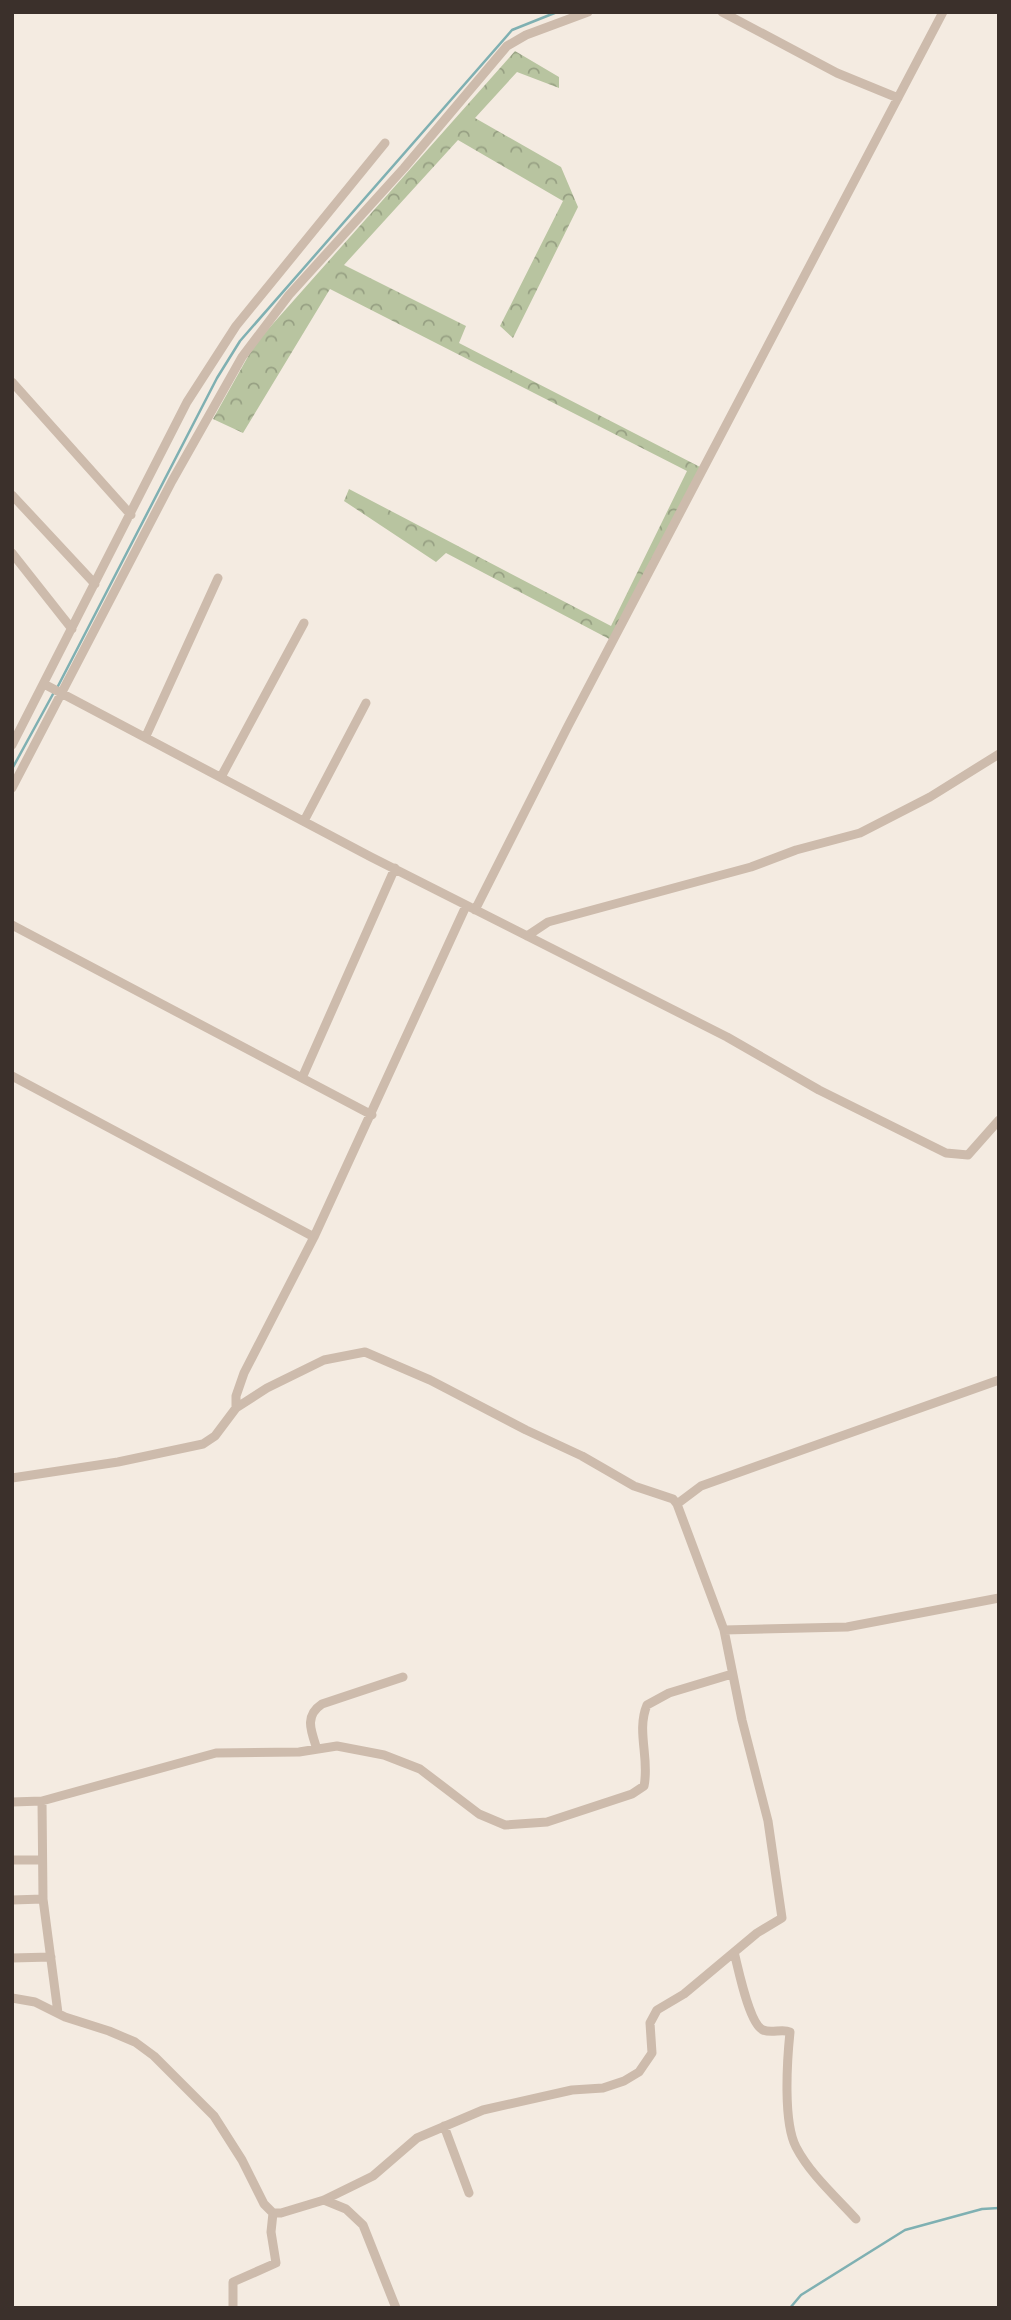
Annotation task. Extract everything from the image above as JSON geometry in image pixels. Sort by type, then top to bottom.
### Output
[{"type":"street","points":[[12,788],[172,481],[215,402],[259,332],[508,46],[527,35],[589,12]]},
{"type":"street","points":[[722,12],[837,73],[898,98]]},
{"type":"street","points":[[236,1408],[236,1396],[244,1373],[314,1237],[470,908],[943,12]]},
{"type":"street","points":[[12,745],[46,685],[187,402],[217,351],[384,143]]},
{"type":"street","points":[[12,382],[131,515]]},
{"type":"street","points":[[12,495],[95,584]]},
{"type":"street","points":[[12,553],[72,629]]},
{"type":"street","points":[[146,736],[218,578]]},
{"type":"street","points":[[221,777],[304,623]]},
{"type":"street","points":[[46,685],[470,908],[946,1153],[968,1155],[999,1120]]},
{"type":"street","points":[[304,821],[366,703]]},
{"type":"street","points":[[527,936],[548,922],[751,867],[796,850],[860,833],[930,797],[999,754]]},
{"type":"street","points":[[302,1078],[395,868]]},
{"type":"street","points":[[12,925],[372,1115]]},
{"type":"street","points":[[12,1076],[314,1237]]},
{"type":"street","points":[[12,1478],[118,1462],[203,1444],[215,1436],[236,1408],[300,1369],[346,1353],[365,1352],[430,1380],[582,1456],[634,1486],[666,1496],[677,1504],[724,1630],[768,1821],[782,1918],[653,2015],[650,2024],[652,2053],[639,2072],[603,2088],[513,2101],[444,2126],[417,2138],[373,2176],[324,2200],[285,2213],[273,2213]]},
{"type":"street","points":[[677,1504],[701,1486],[999,1380]]},
{"type":"street","points":[[724,1630],[847,1627],[999,1598]]},
{"type":"street","points":[[12,1802],[42,1801],[216,1753],[337,1746],[384,1755],[420,1769],[491,1820],[505,1825],[537,1825],[638,1791],[644,1786],[646,1777],[643,1729],[648,1705],[669,1693],[732,1674]]},
{"type":"street","points":[[317,1749],[310,1720],[313,1710],[322,1704],[403,1677]]},
{"type":"street","points":[[42,1801],[43,1899],[58,2013]]},
{"type":"street","points":[[12,1860],[42,1860]]},
{"type":"street","points":[[12,1900],[43,1899]]},
{"type":"street","points":[[734,1952],[750,2010],[758,2025],[765,2030],[790,2032],[789,2097],[794,2143],[810,2168],[856,2219]]},
{"type":"street","points":[[12,1958],[51,1957]]},
{"type":"street","points":[[12,1998],[36,2002],[135,2042],[154,2056],[214,2116],[243,2160],[259,2197],[273,2213],[271,2232],[276,2263],[233,2282],[233,2308]]},
{"type":"street","points":[[444,2126],[469,2193]]},
{"type":"street","points":[[324,2200],[346,2209],[363,2225],[396,2308]]},
{"type":"green space","points":[[515,51],[559,77],[559,88],[517,72],[475,118],[561,167],[578,207],[513,338],[500,326],[563,201],[458,140],[344,265],[466,326],[459,343],[702,468],[613,641],[446,553],[436,562],[344,501],[349,489],[611,626],[687,471],[330,289],[243,433],[213,419],[255,344]]},
{"type":"waterway","points":[[57,688],[217,378],[240,341],[512,30],[557,12]]},
{"type":"waterway","points":[[12,769],[53,694]]},
{"type":"waterway","points":[[790,2308],[801,2295],[905,2230],[982,2209],[999,2208]]}]
